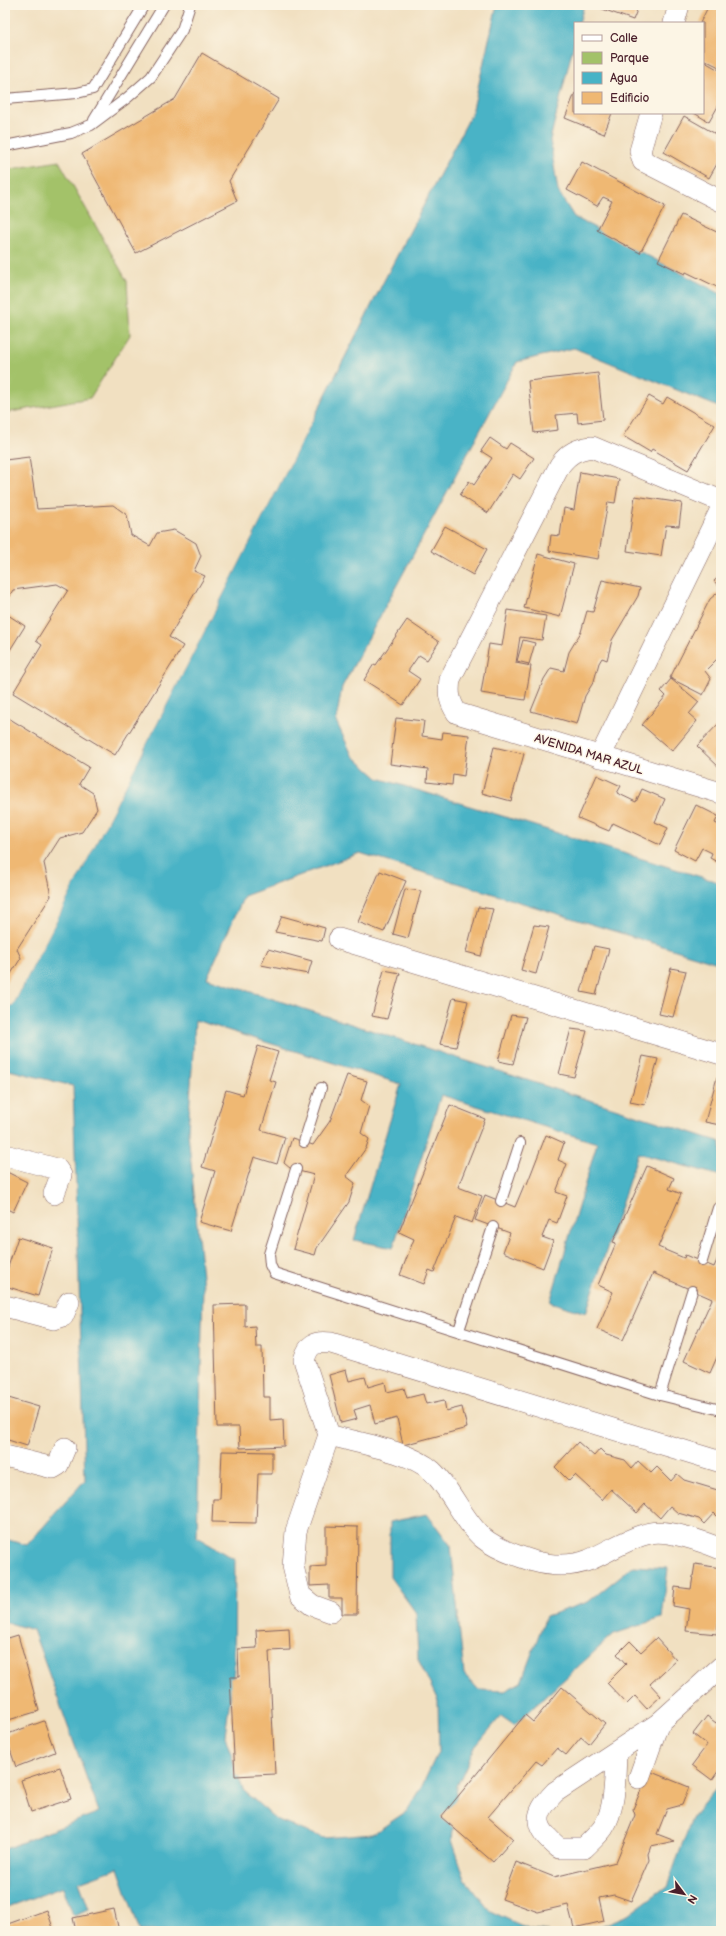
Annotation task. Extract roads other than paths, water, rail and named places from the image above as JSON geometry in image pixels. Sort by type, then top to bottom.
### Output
[{"type":"street","points":[[674,22],[679,5]]},
{"type":"street","points":[[650,114],[640,151],[643,160],[721,202]]},
{"type":"street","name":"AVENIDA MAR AZUL","points":[[721,501],[592,447],[579,449],[567,456],[560,465],[450,679],[448,692],[451,704],[457,713],[721,793]]},
{"type":"street","points":[[600,757],[721,510]]},
{"type":"street","points":[[339,939],[721,1054]]},
{"type":"street","points":[[5,1155],[57,1169],[62,1175],[54,1194]]},
{"type":"street","points":[[5,1306],[54,1319],[63,1316],[69,1302]]},
{"type":"street","points":[[331,1612],[312,1606],[300,1595],[293,1566],[296,1531],[329,1435],[304,1360],[308,1349],[318,1342],[339,1345],[721,1462]]},
{"type":"street","points":[[329,1435],[414,1458],[431,1470],[447,1488],[483,1538],[501,1548],[531,1560],[553,1565],[589,1560],[632,1538],[652,1532],[699,1540],[721,1549]]},
{"type":"street","points":[[5,1456],[53,1468],[58,1465],[65,1448]]},
{"type":"street","points":[[616,1752],[613,1794],[609,1815],[604,1827],[584,1848],[559,1848],[541,1831],[538,1819],[542,1805],[555,1792],[658,1724],[721,1667]]},
{"type":"street","points":[[640,1778],[658,1724]]},
{"type":"lane","points":[[5,99],[77,93],[92,89],[144,5]]},
{"type":"lane","points":[[91,125],[164,5]]},
{"type":"lane","points":[[5,146],[71,133],[91,125],[127,98],[151,77],[182,30],[190,5]]},
{"type":"lane","points":[[5,139],[18,143]]},
{"type":"lane","points":[[304,1142],[321,1088]]},
{"type":"lane","points":[[501,1201],[520,1143]]},
{"type":"lane","points":[[296,1169],[269,1254],[270,1265],[274,1272],[660,1395],[721,1410]]},
{"type":"lane","points":[[702,1261],[718,1208]]},
{"type":"lane","points":[[459,1330],[493,1227]]},
{"type":"lane","points":[[660,1395],[692,1290]]},
{"type":"water","points":[[497,5],[584,5],[579,22],[574,22],[574,43],[550,140],[558,191],[574,217],[721,294],[721,408],[574,348],[517,362],[342,687],[336,721],[352,755],[378,778],[721,883],[721,964],[360,853],[244,896],[207,978],[721,1142],[721,1176],[638,1153],[586,1313],[550,1302],[597,1143],[441,1095],[393,1248],[354,1240],[401,1084],[195,1020],[188,1132],[203,1287],[197,1537],[235,1560],[234,1669],[225,1736],[243,1790],[278,1821],[324,1838],[373,1834],[407,1811],[421,1788],[439,1750],[438,1701],[418,1659],[416,1613],[390,1577],[390,1522],[427,1514],[451,1546],[464,1674],[479,1690],[505,1691],[521,1682],[546,1616],[588,1602],[633,1566],[668,1568],[662,1618],[614,1634],[514,1725],[501,1716],[475,1747],[457,1786],[452,1840],[465,1879],[490,1911],[529,1929],[549,1931],[140,1931],[118,1868],[79,1882],[89,1909],[73,1915],[63,1887],[5,1908],[5,1849],[99,1812],[33,1630],[5,1622],[5,1539],[27,1545],[85,1480],[73,1086],[5,1069],[5,1007],[13,1005],[388,273],[472,113]]},
{"type":"water","points":[[721,1783],[721,1931],[589,1931],[628,1915],[667,1886],[693,1816]]}]
